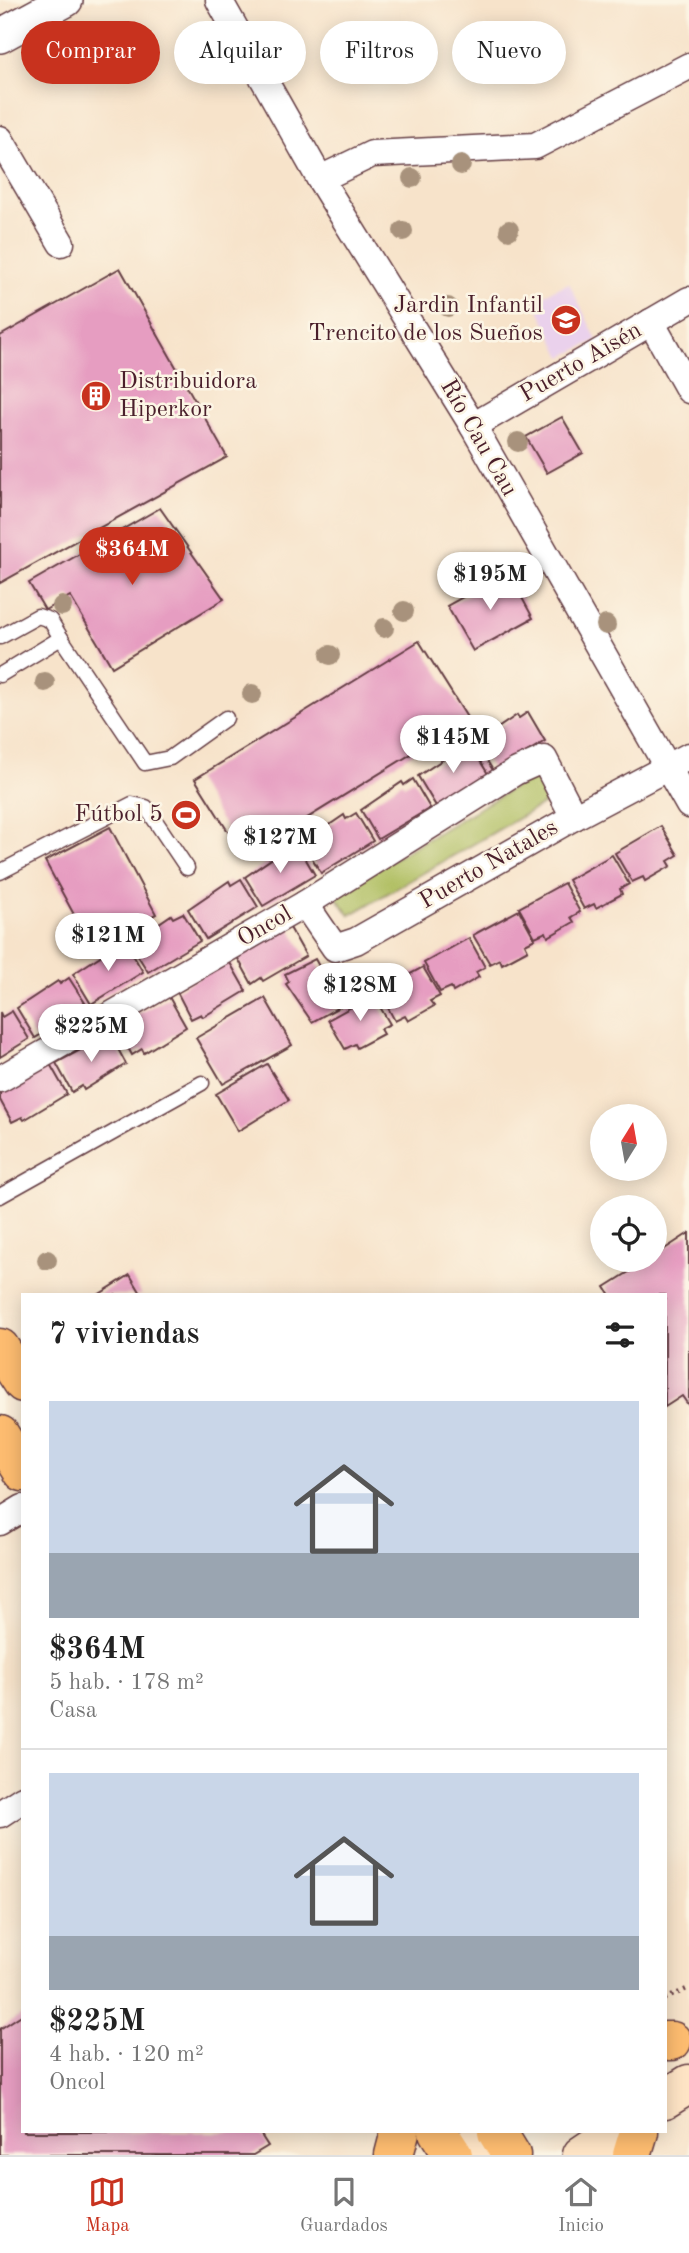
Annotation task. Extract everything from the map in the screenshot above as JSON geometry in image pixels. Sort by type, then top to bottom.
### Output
[{"type":"highway","points":[[0,1348],[21,1380]]},
{"type":"highway","points":[[0,1435],[21,1469]]},
{"type":"highway","points":[[394,2155],[400,2133]]},
{"type":"highway","points":[[439,2133],[455,2155]]},
{"type":"highway","points":[[498,2133],[512,2155]]},
{"type":"highway","points":[[632,2155],[639,2133]]},
{"type":"main road","points":[[667,2098],[689,2084]]},
{"type":"main road","points":[[455,2155],[495,2133]]},
{"type":"main road","points":[[582,2155],[615,2133]]},
{"type":"street","points":[[0,37],[66,0]]},
{"type":"street","name":"Río Cau Cau","points":[[219,0],[320,179],[678,763],[689,805]]},
{"type":"street","points":[[320,179],[372,154],[535,146],[689,66]]},
{"type":"street","points":[[0,139],[61,243]]},
{"type":"street","name":"Puerto Aisén","points":[[473,426],[689,300]]},
{"type":"street","points":[[651,322],[689,390]]},
{"type":"street","name":"Oncol","points":[[0,1079],[305,904],[514,772],[544,759],[574,817]]},
{"type":"street","name":"Puerto Natales","points":[[305,904],[335,948],[356,942],[574,817],[678,763]]},
{"type":"street","points":[[0,1522],[21,1509]]},
{"type":"street","points":[[0,1814],[21,1800]]},
{"type":"lane","points":[[0,637],[38,615],[50,620],[145,763],[170,758],[226,718]]},
{"type":"lane","points":[[0,675],[61,638]]},
{"type":"lane","points":[[0,872],[132,804],[140,803],[146,807],[187,868]]},
{"type":"lane","points":[[0,1196],[202,1083]]},
{"type":"path","points":[[667,1998],[689,1988]]},
{"type":"shaded area","name":"Jardin Infantil Trencito de los Sueños","points":[[569,283],[597,340],[562,357],[534,299]]},
{"type":"green space","points":[[535,775],[552,799],[350,915],[334,894]]},
{"type":"building","name":"Distribuidora Hiperkor","points":[[120,268],[227,457],[0,583],[0,336]]},
{"type":"building","points":[[562,417],[583,453],[547,473],[526,437]]},
{"type":"building","points":[[160,508],[224,599],[112,667],[70,596],[45,610],[29,583]]},
{"type":"building","points":[[508,572],[533,618],[473,651],[447,606]]},
{"type":"building","points":[[419,641],[468,719],[244,857],[195,779]]},
{"type":"building","points":[[528,712],[545,741],[494,772],[476,743],[517,715],[519,718]]},
{"type":"building","points":[[471,746],[488,774],[436,806],[418,776],[459,749],[461,752]]},
{"type":"building","points":[[413,779],[430,808],[378,839],[361,810],[402,782],[404,785]]},
{"type":"building","points":[[356,813],[373,841],[321,873],[303,843],[344,815],[346,819]]},
{"type":"building","points":[[661,826],[678,855],[668,861],[671,866],[645,881],[643,877],[632,882],[615,853]]},
{"type":"building","points":[[110,827],[156,914],[92,948],[45,861]]},
{"type":"building","points":[[298,846],[315,875],[263,906],[245,877],[286,849],[288,852]]},
{"type":"building","points":[[612,855],[629,884],[620,889],[622,894],[596,908],[594,904],[584,909],[568,880]]},
{"type":"building","points":[[241,879],[258,907],[206,939],[188,909],[229,881],[231,885]]},
{"type":"building","points":[[564,883],[580,912],[571,917],[574,922],[548,937],[546,932],[535,937],[519,908]]},
{"type":"building","points":[[519,910],[535,939],[525,944],[528,950],[502,964],[500,959],[490,964],[473,935]]},
{"type":"building","points":[[183,913],[200,941],[148,972],[130,943],[171,915],[173,918]]},
{"type":"building","points":[[289,926],[306,956],[263,981],[261,978],[252,984],[236,955]]},
{"type":"building","points":[[469,938],[485,967],[476,972],[479,977],[453,992],[451,987],[440,992],[424,963]]},
{"type":"building","points":[[126,943],[143,972],[91,1004],[73,974],[114,947],[117,950]]},
{"type":"building","points":[[315,959],[341,1006],[312,1022],[286,984],[289,982],[285,974]]},
{"type":"building","points":[[229,961],[246,991],[203,1017],[201,1014],[191,1019],[176,990]]},
{"type":"building","points":[[423,967],[440,996],[430,1001],[434,1006],[408,1021],[405,1016],[395,1021],[379,991]]},
{"type":"building","points":[[69,978],[87,1006],[35,1038],[17,1008],[58,981],[60,984]]},
{"type":"building","points":[[373,995],[390,1024],[380,1029],[383,1034],[357,1048],[355,1044],[345,1049],[328,1020]]},
{"type":"building","points":[[169,997],[186,1027],[144,1053],[142,1049],[132,1055],[116,1026]]},
{"type":"building","points":[[265,998],[292,1045],[223,1084],[196,1038]]},
{"type":"building","points":[[12,1011],[29,1039],[0,1057],[0,1012],[2,1017]]},
{"type":"building","points":[[110,1034],[126,1064],[84,1090],[82,1086],[72,1092],[56,1063]]},
{"type":"building","points":[[50,1064],[67,1094],[24,1120],[22,1117],[12,1122],[0,1100],[0,1092]]},
{"type":"building","points":[[267,1064],[289,1100],[238,1131],[216,1094]]},
{"type":"building","points":[[689,1233],[689,1406],[682,1396],[667,1406],[667,1293],[609,1293],[605,1287],[629,1272],[667,1272],[667,1247]]},
{"type":"building","points":[[130,1275],[141,1293],[101,1293]]},
{"type":"building","points":[[21,2015],[21,2133],[260,2133],[268,2146],[253,2155],[0,2155],[0,2029]]},
{"type":"place","name":"Jardin Infantil Trencito de los Sueños","points":[[566,320]]},
{"type":"place","name":"Distribuidora Hiperkor","points":[[96,396]]},
{"type":"place","name":"Fútbol 5","points":[[186,815]]}]
